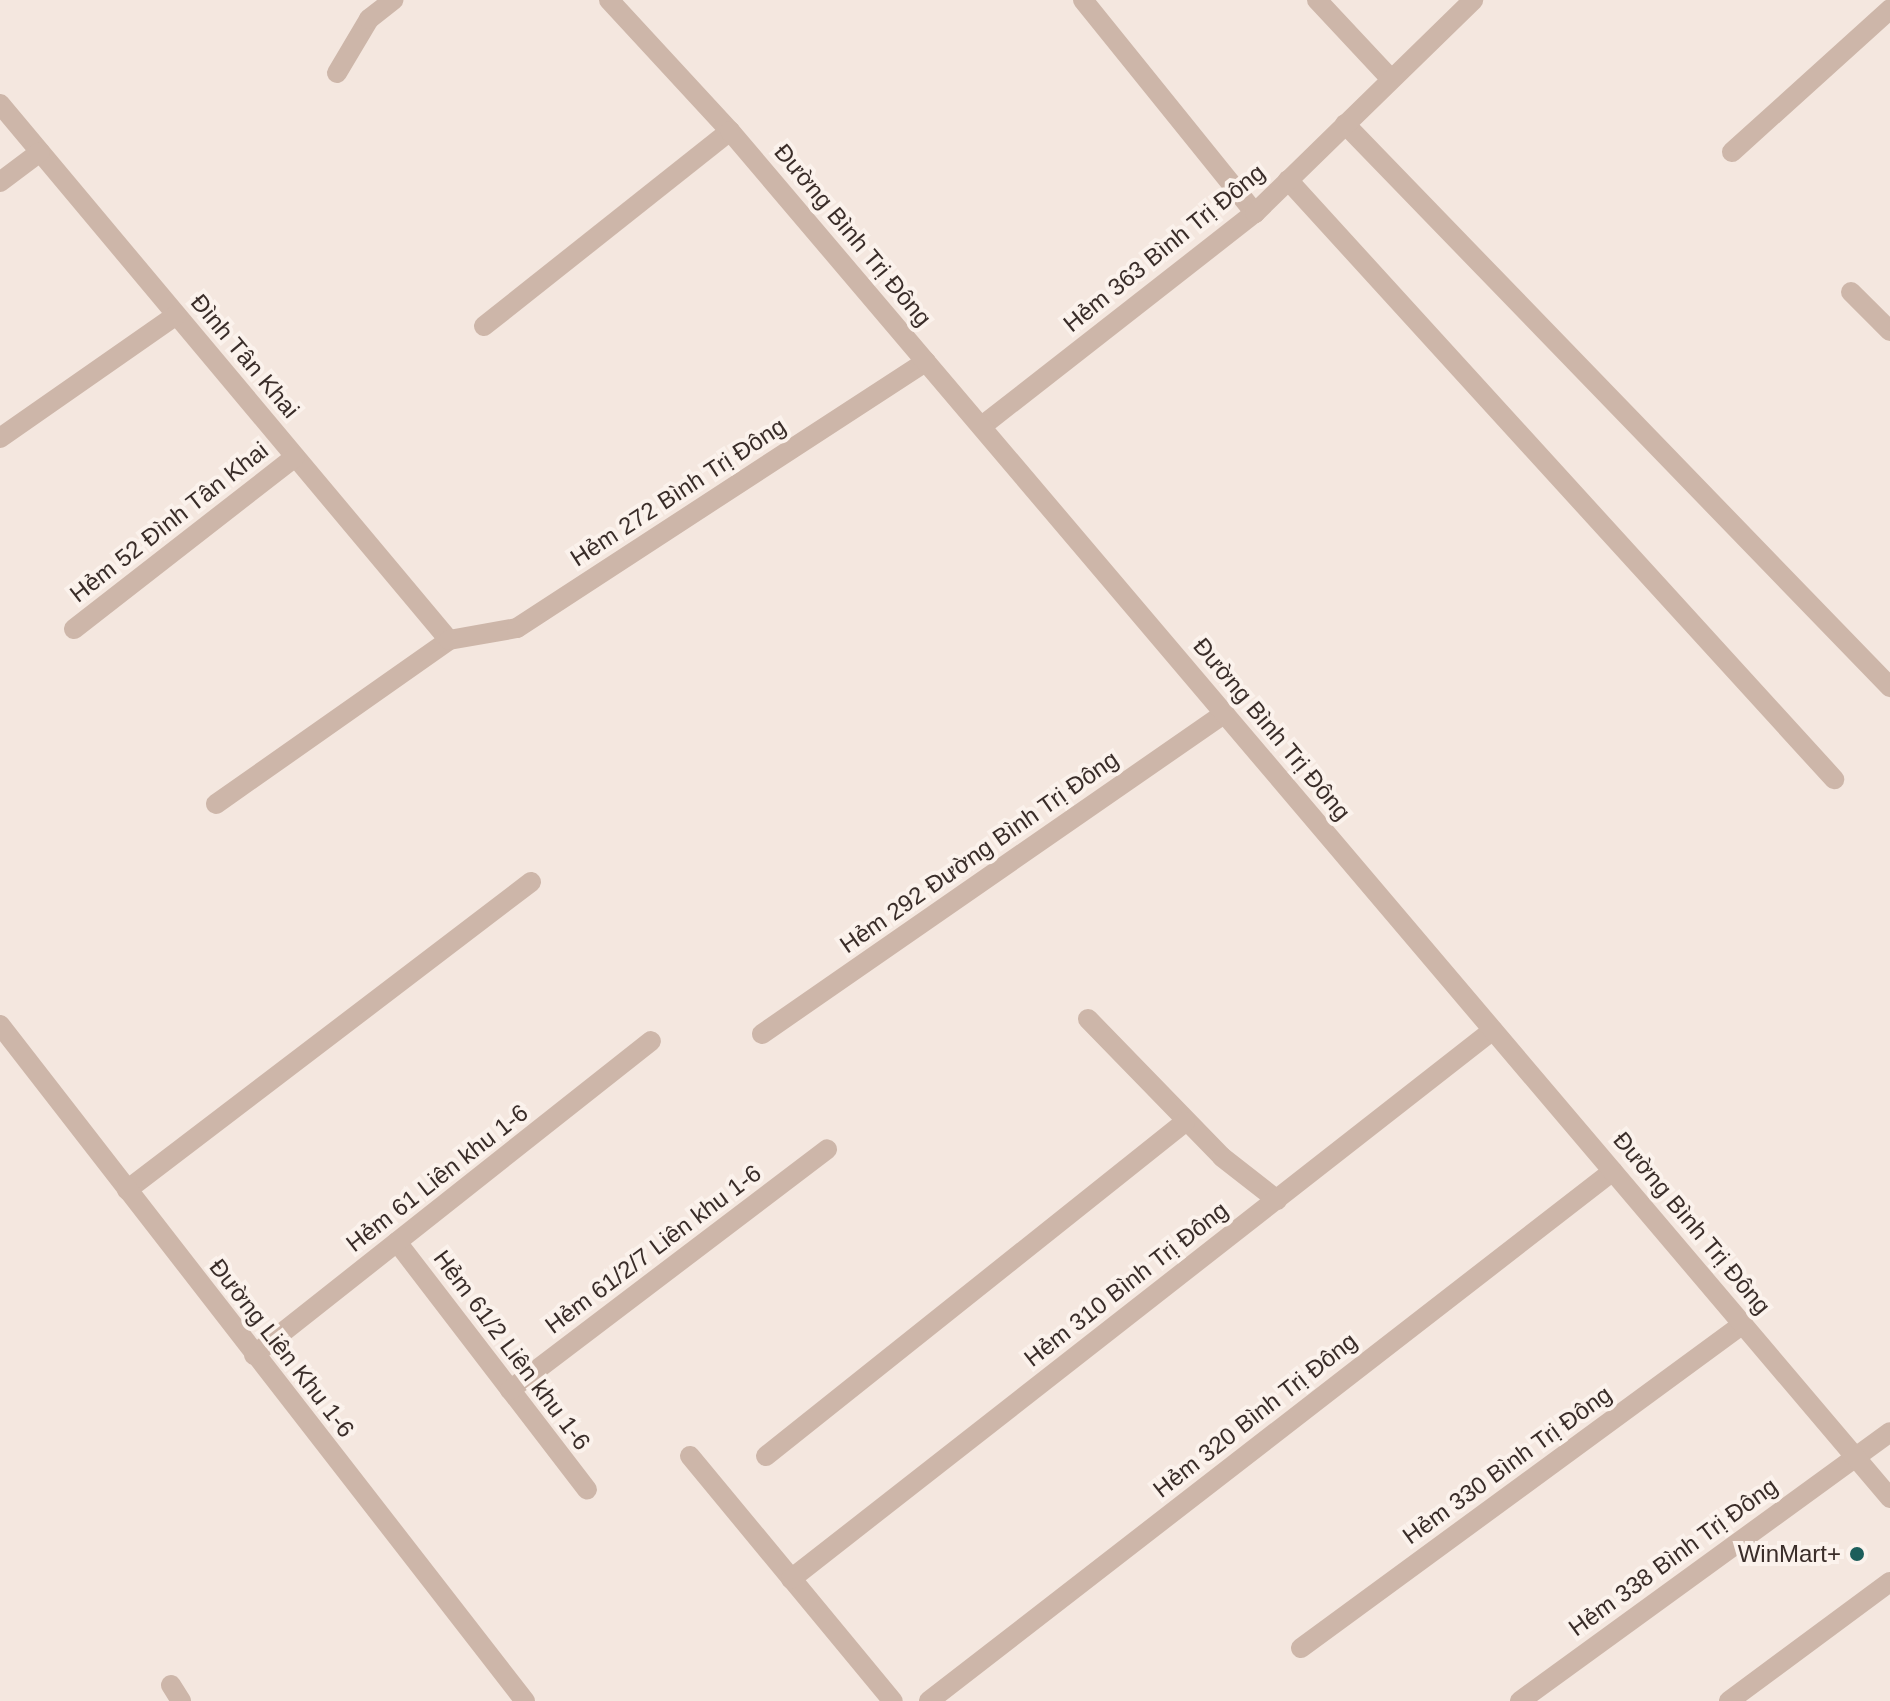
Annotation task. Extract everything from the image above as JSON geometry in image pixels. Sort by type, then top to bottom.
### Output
[{"type":"street","points":[[337,73],[369,19],[393,0]]},
{"type":"street","name":"Đường Bình Trị Đông","points":[[609,0],[730,131],[1890,1498]]},
{"type":"street","points":[[1083,0],[1255,213]]},
{"type":"street","points":[[1317,0],[1391,79]]},
{"type":"street","name":"Hẻm 363 Bình Trị Đông","points":[[982,426],[1255,213],[1473,0]]},
{"type":"street","points":[[1732,152],[1890,9]]},
{"type":"street","name":"Đình Tân Khai","points":[[0,104],[449,640]]},
{"type":"street","points":[[1345,124],[1890,687]]},
{"type":"street","points":[[484,326],[730,131]]},
{"type":"street","points":[[0,182],[40,152]]},
{"type":"street","points":[[1288,180],[1834,779]]},
{"type":"street","points":[[1851,292],[1890,331]]},
{"type":"street","points":[[0,438],[176,315]]},
{"type":"street","name":"Hẻm 272 Bình Trị Đông","points":[[449,640],[517,628],[926,361]]},
{"type":"street","name":"Hẻm 52 Đình Tân Khai","points":[[74,629],[295,457]]},
{"type":"street","points":[[216,804],[449,640]]},
{"type":"street","name":"Hẻm 292 Đường Bình Trị Đông","points":[[762,1034],[1225,713]]},
{"type":"street","points":[[127,1190],[531,882]]},
{"type":"street","points":[[1088,1019],[1185,1122],[1277,1200]]},
{"type":"street","name":"Đường Liên Khu 1-6","points":[[0,1025],[525,1701]]},
{"type":"street","name":"Hẻm 310 Bình Trị Đông","points":[[791,1579],[1493,1030]]},
{"type":"street","name":"Hẻm 61 Liên khu 1-6","points":[[254,1355],[651,1041]]},
{"type":"street","points":[[766,1456],[1185,1122]]},
{"type":"street","name":"Hẻm 61/2/7 Liên khu 1-6","points":[[510,1390],[827,1149]]},
{"type":"street","name":"Hẻm 320 Bình Trị Đông","points":[[929,1701],[1613,1171]]},
{"type":"street","name":"Hẻm 61/2 Liên khu 1-6","points":[[397,1242],[587,1490]]},
{"type":"street","name":"Hẻm 330 Bình Trị Đông","points":[[1301,1648],[1743,1324]]},
{"type":"street","name":"Hẻm 338 Bình Trị Đông","points":[[1520,1701],[1890,1432]]},
{"type":"street","points":[[690,1456],[893,1701]]},
{"type":"street","points":[[1729,1701],[1890,1582]]},
{"type":"place","name":"WinMart+","points":[[1857,1554]]}]
